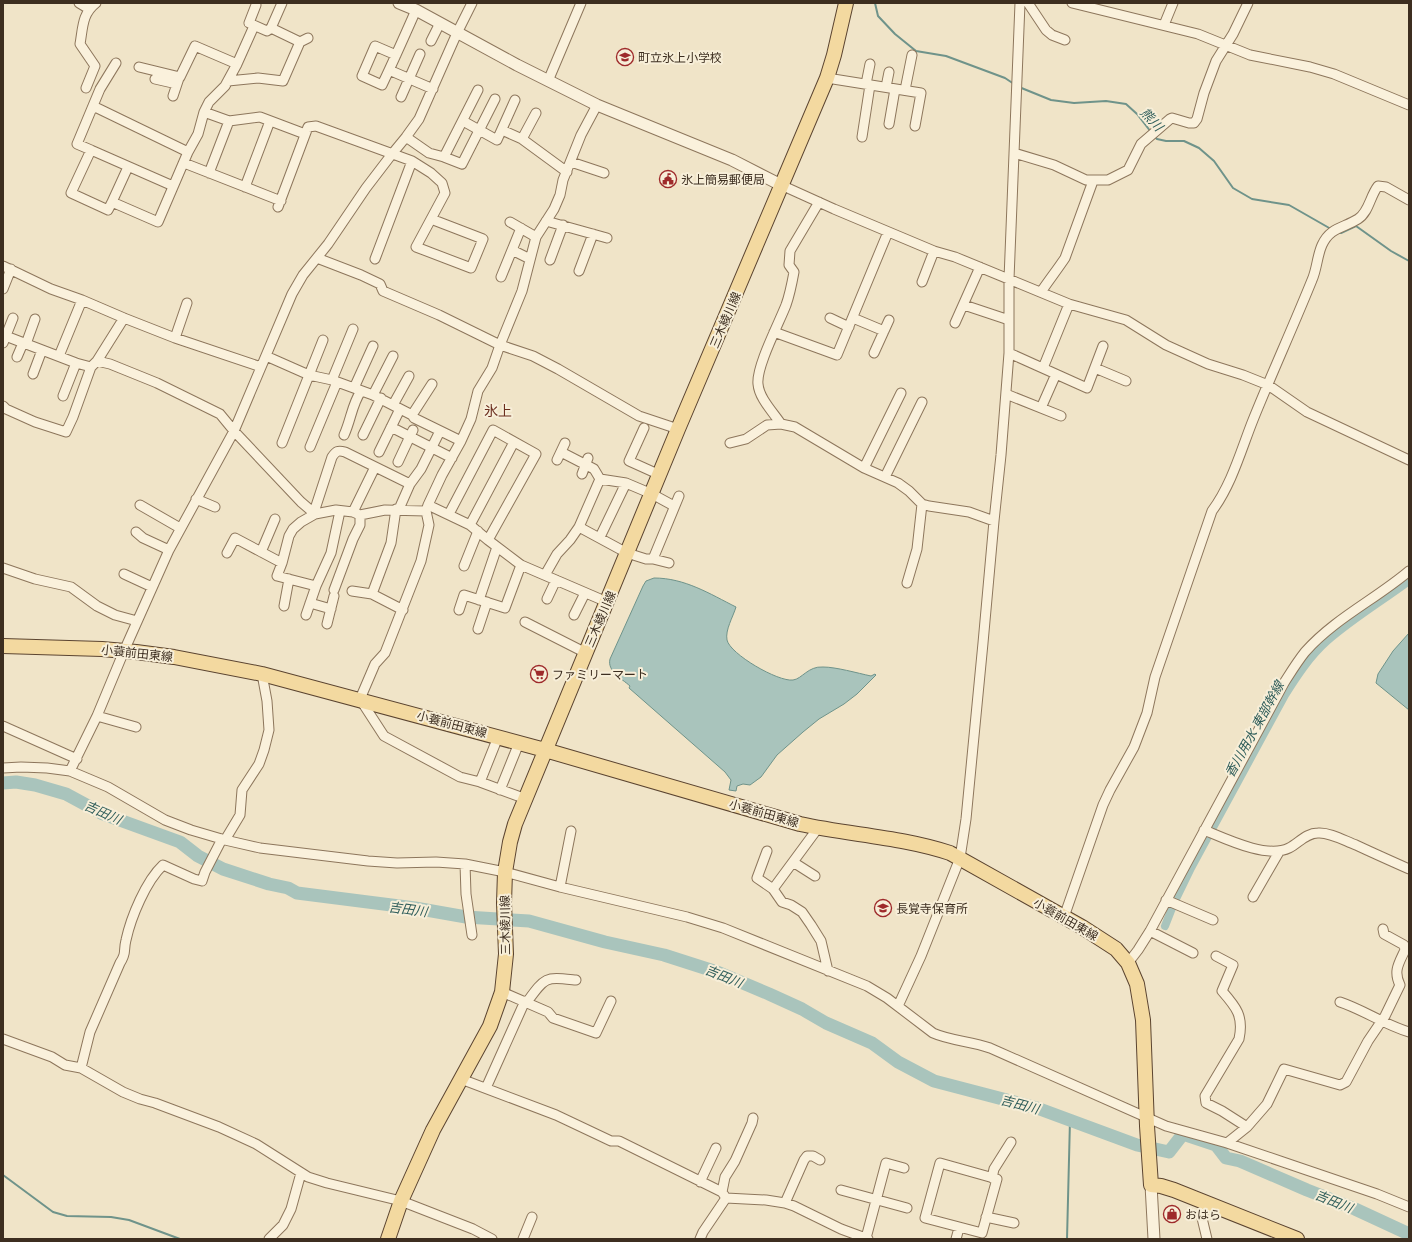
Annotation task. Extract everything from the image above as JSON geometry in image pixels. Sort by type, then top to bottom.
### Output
[{"type":"main road","name":"三木綾川線","points":[[388,1239],[401,1201],[433,1130],[490,1026],[502,992],[506,954],[504,903],[506,872],[510,842],[515,824],[678,429],[827,78],[846,3]]},
{"type":"main road","name":"小蓑前田東線","points":[[3,646],[124,651],[174,657],[262,674],[519,742],[772,816],[818,828],[910,842],[934,848],[960,858],[1082,927],[1116,949],[1128,963],[1137,984],[1141,1000],[1150,1178]]},
{"type":"main road","points":[[1150,1178],[1161,1186],[1297,1239]]},
{"type":"street","points":[[79,3],[92,6],[84,17],[80,44],[95,66],[86,88]]},
{"type":"street","points":[[256,5],[249,23],[267,31],[271,28],[282,3]]},
{"type":"street","points":[[399,3],[416,10],[548,81],[597,105],[732,160],[781,185],[934,251],[955,257],[1069,304],[1126,320],[1166,345],[1208,364],[1268,385],[1308,412],[1409,460]]},
{"type":"street","points":[[70,771],[97,716],[169,550],[234,430],[292,294],[303,275],[419,119],[472,3]]},
{"type":"street","points":[[548,81],[580,3]]},
{"type":"street","points":[[898,1006],[921,956],[960,858],[966,819],[1001,455],[1009,353],[1009,279],[1020,3]]},
{"type":"street","points":[[1028,3],[1046,30],[1052,35],[1065,40]]},
{"type":"street","points":[[1072,3],[1198,34],[1250,55],[1334,74],[1409,105]]},
{"type":"street","points":[[1164,25],[1173,3]]},
{"type":"street","points":[[1014,153],[1054,165],[1086,180],[1108,180],[1128,170],[1141,144],[1172,118],[1189,123],[1194,123],[1197,120],[1204,93],[1216,60],[1226,46],[1243,16],[1248,3]]},
{"type":"street","points":[[396,55],[375,46],[362,76],[382,85],[396,55],[416,10]]},
{"type":"street","points":[[431,41],[440,23]]},
{"type":"street","points":[[112,202],[158,222],[188,152],[198,134],[204,112],[209,102],[228,81],[254,26]]},
{"type":"street","points":[[228,81],[258,78],[283,81],[304,40],[271,28]]},
{"type":"street","points":[[173,96],[195,46],[237,64]]},
{"type":"street","points":[[401,97],[420,54]]},
{"type":"street","points":[[906,90],[912,55]]},
{"type":"street","points":[[116,63],[100,89],[77,144],[174,186]]},
{"type":"street","points":[[862,137],[870,64]]},
{"type":"street","points":[[139,67],[179,80]]},
{"type":"street","points":[[389,70],[433,89]]},
{"type":"street","points":[[889,72],[891,88],[889,124]]},
{"type":"street","points":[[827,78],[921,93],[915,126]]},
{"type":"street","points":[[155,79],[179,80]]},
{"type":"street","points":[[444,157],[478,90]]},
{"type":"street","points":[[406,137],[429,153],[462,164],[495,99]]},
{"type":"street","points":[[463,121],[498,140],[515,100]]},
{"type":"street","points":[[526,799],[480,782],[460,777],[384,736],[360,699],[375,664],[385,653],[421,561],[429,525],[427,508],[471,419],[478,391],[492,368],[522,291],[536,237],[557,202],[566,172],[581,136],[597,105]]},
{"type":"street","points":[[92,106],[188,152]]},
{"type":"street","points":[[204,112],[229,121],[260,117],[305,134]]},
{"type":"street","points":[[522,139],[536,113]]},
{"type":"street","points":[[209,173],[229,121]]},
{"type":"street","points":[[245,187],[270,121]]},
{"type":"street","points":[[184,163],[245,187],[280,204],[308,127],[316,126],[412,161],[431,173],[442,183],[445,193],[431,219],[416,247],[471,268],[483,239],[431,219]]},
{"type":"street","points":[[502,130],[522,139],[566,172]]},
{"type":"street","points":[[92,150],[70,193],[108,210],[128,167]]},
{"type":"street","points":[[375,259],[412,161]]},
{"type":"street","points":[[571,162],[604,173]]},
{"type":"street","points":[[1042,292],[1053,273],[1059,268],[1065,258],[1093,180]]},
{"type":"street","points":[[1064,917],[1103,805],[1134,747],[1147,713],[1155,677],[1212,511],[1241,455],[1268,385],[1313,278],[1322,244],[1334,231],[1358,219],[1365,213],[1378,186],[1386,187],[1409,200]]},
{"type":"street","points":[[781,424],[762,396],[758,384],[760,370],[774,332],[787,304],[792,286],[794,272],[789,265],[790,251],[819,202]]},
{"type":"street","points":[[546,221],[607,238]]},
{"type":"street","points":[[510,222],[536,237]]},
{"type":"street","points":[[550,260],[563,225]]},
{"type":"street","points":[[501,277],[521,228]]},
{"type":"street","points":[[774,332],[837,355],[888,232]]},
{"type":"street","points":[[579,271],[593,234]]},
{"type":"street","points":[[512,250],[530,259]]},
{"type":"street","points":[[922,282],[934,251]]},
{"type":"street","points":[[317,258],[361,275],[380,284],[383,291],[500,345],[539,360],[639,416],[678,429]]},
{"type":"street","points":[[955,323],[980,267]]},
{"type":"street","points":[[3,289],[7,268],[51,289],[175,338],[261,367]]},
{"type":"street","points":[[59,356],[82,300]]},
{"type":"street","points":[[175,338],[187,303]]},
{"type":"street","points":[[1043,368],[1069,304]]},
{"type":"street","points":[[964,305],[1009,320]]},
{"type":"street","points":[[13,318],[4,338],[24,343],[76,363],[110,364],[157,383],[220,414],[300,502],[314,513]]},
{"type":"street","points":[[3,406],[6,409],[35,422],[66,432],[94,364],[124,318]]},
{"type":"street","points":[[830,318],[849,327]]},
{"type":"street","points":[[853,318],[884,331]]},
{"type":"street","points":[[17,357],[35,319]]},
{"type":"street","points":[[874,353],[889,320]]},
{"type":"street","points":[[310,447],[353,329]]},
{"type":"street","points":[[282,443],[323,340]]},
{"type":"street","points":[[344,435],[349,424],[358,389],[373,346]]},
{"type":"street","points":[[1009,353],[1087,388],[1103,346]]},
{"type":"street","points":[[33,374],[42,350]]},
{"type":"street","points":[[266,356],[309,375],[335,381],[377,396],[412,415],[414,418],[461,441]]},
{"type":"street","points":[[363,435],[393,356]]},
{"type":"street","points":[[63,396],[76,363]]},
{"type":"street","points":[[1095,368],[1126,381]]},
{"type":"street","points":[[1041,408],[1056,374]]},
{"type":"street","points":[[379,452],[391,427],[409,376]]},
{"type":"street","points":[[412,415],[432,384]]},
{"type":"street","points":[[864,468],[901,393]]},
{"type":"street","points":[[1006,394],[1061,416]]},
{"type":"street","points":[[885,477],[922,402]]},
{"type":"street","points":[[730,443],[746,439],[767,425],[781,424],[795,427],[864,468],[898,483],[909,490],[922,504],[969,512],[994,521]]},
{"type":"street","points":[[391,427],[412,433],[432,447],[452,458]]},
{"type":"street","points":[[644,428],[629,461],[660,475]]},
{"type":"street","points":[[449,514],[493,430],[536,454],[488,540]]},
{"type":"street","points":[[372,594],[390,543],[398,509],[410,484],[440,431]]},
{"type":"street","points":[[398,462],[412,433]]},
{"type":"street","points":[[470,525],[514,442]]},
{"type":"street","points":[[565,443],[559,456],[594,469],[600,479]]},
{"type":"street","points":[[314,513],[332,457],[335,452],[339,450],[410,484]]},
{"type":"street","points":[[327,624],[334,593],[352,539],[360,525],[356,513],[375,467]]},
{"type":"street","points":[[600,479],[626,483],[652,494],[674,506]]},
{"type":"street","points":[[545,576],[557,554],[570,540],[579,527],[600,479]]},
{"type":"street","points":[[600,537],[626,483]]},
{"type":"street","points":[[653,559],[679,496]]},
{"type":"street","points":[[196,499],[215,507]]},
{"type":"street","points":[[907,583],[917,549],[922,504]]},
{"type":"street","points":[[140,505],[180,528]]},
{"type":"street","points":[[316,586],[277,576],[289,536],[293,529],[301,522],[314,513],[340,511],[356,513],[427,508],[449,514],[470,525],[521,565],[607,602]]},
{"type":"street","points":[[306,615],[316,586],[331,553],[340,511]]},
{"type":"street","points":[[261,552],[275,519]]},
{"type":"street","points":[[579,527],[600,537],[627,553],[646,560],[653,559],[669,563]]},
{"type":"street","points":[[464,566],[478,531]]},
{"type":"street","points":[[136,532],[143,538],[169,550]]},
{"type":"street","points":[[227,553],[234,538],[282,563]]},
{"type":"street","points":[[478,629],[483,601],[497,547]]},
{"type":"street","points":[[459,610],[464,595],[505,608],[521,565]]},
{"type":"street","points":[[3,568],[35,579],[71,587],[97,606],[116,615],[137,621]]},
{"type":"street","points":[[1128,963],[1171,902],[1284,683],[1306,652],[1333,627],[1409,571]]},
{"type":"street","points":[[124,574],[152,587]]},
{"type":"street","points":[[284,606],[289,579]]},
{"type":"street","points":[[547,599],[556,580]]},
{"type":"street","points":[[352,591],[372,594],[403,610]]},
{"type":"street","points":[[574,615],[585,593]]},
{"type":"street","points":[[310,603],[331,609]]},
{"type":"street","points":[[525,622],[586,653]]},
{"type":"street","points":[[81,1068],[90,1032],[125,955],[126,941],[137,908],[156,872],[163,865],[202,881],[216,850],[240,814],[242,790],[259,764],[269,730],[267,701],[262,674]]},
{"type":"street","points":[[97,716],[136,727]]},
{"type":"street","points":[[3,726],[77,759]]},
{"type":"street","points":[[480,782],[498,737]]},
{"type":"street","points":[[500,790],[519,742]]},
{"type":"street","points":[[3,768],[47,768],[70,771],[108,787],[165,820],[223,840],[260,848],[368,861],[465,864],[506,872],[723,928],[867,986],[898,1006],[912,1019],[933,1033],[949,1039],[969,1041],[990,1048],[1147,1121],[1227,1143],[1377,1194],[1409,1207]]},
{"type":"street","points":[[774,889],[818,828]]},
{"type":"street","points":[[560,887],[571,831]]},
{"type":"street","points":[[1208,832],[1265,851],[1279,852],[1290,848],[1308,835],[1319,832],[1336,837],[1409,869]]},
{"type":"street","points":[[767,851],[758,878],[774,889],[782,902],[791,905],[802,912],[821,941],[828,971]]},
{"type":"street","points":[[1253,897],[1279,852]]},
{"type":"street","points":[[793,862],[815,876]]},
{"type":"street","points":[[465,864],[467,902],[471,932]]},
{"type":"street","points":[[1171,902],[1213,920]]},
{"type":"street","points":[[1383,929],[1384,934],[1404,945],[1405,950],[1397,966],[1396,977],[1400,985],[1409,989]]},
{"type":"street","points":[[1150,931],[1193,953]]},
{"type":"street","points":[[1216,956],[1233,965],[1222,991],[1236,1006],[1241,1030],[1239,1039],[1205,1096],[1206,1103],[1247,1127]]},
{"type":"street","points":[[486,1088],[526,1002],[540,984],[548,979],[576,980]]},
{"type":"street","points":[[1227,1143],[1247,1127],[1267,1104],[1284,1069],[1340,1085],[1346,1082],[1400,985]]},
{"type":"street","points":[[502,992],[548,1012],[554,1018],[596,1033],[611,1000]]},
{"type":"street","points":[[1340,1002],[1354,1007],[1398,1029],[1409,1032]]},
{"type":"street","points":[[3,1039],[52,1057],[65,1064],[81,1068],[124,1092],[140,1099],[220,1127],[256,1144],[301,1173],[327,1183],[401,1201],[473,1229],[492,1239]]},
{"type":"street","points":[[461,1079],[556,1115],[611,1141],[619,1141],[724,1195],[785,1203],[833,1226],[867,1239],[886,1163],[904,1168]]},
{"type":"street","points":[[700,1239],[724,1195],[725,1177],[735,1161],[752,1124],[752,1118]]},
{"type":"street","points":[[992,1178],[994,1169],[1011,1142]]},
{"type":"street","points":[[700,1182],[716,1148]]},
{"type":"street","points":[[785,1203],[807,1156],[813,1156],[820,1160]]},
{"type":"street","points":[[940,1164],[992,1178],[997,1179],[982,1233],[925,1218],[940,1164]]},
{"type":"street","points":[[269,1239],[283,1225],[291,1209],[301,1173]]},
{"type":"street","points":[[1150,1178],[1154,1239]]},
{"type":"street","points":[[841,1190],[907,1208]]},
{"type":"street","points":[[1204,1202],[1202,1218],[1207,1239]]},
{"type":"street","points":[[523,1239],[532,1217]]},
{"type":"street","points":[[986,1217],[1014,1223]]},
{"type":"street","points":[[956,1239],[959,1228]]},
{"type":"water","points":[[654,578],[687,584],[707,592],[736,607],[727,632],[727,640],[730,646],[745,659],[777,677],[793,680],[809,670],[818,667],[840,669],[871,676],[876,675],[857,694],[844,704],[819,719],[777,755],[761,777],[750,785],[743,784],[737,786],[736,791],[729,790],[731,780],[725,772],[629,688],[630,686],[613,671],[611,667],[610,659],[643,586],[646,581]]},
{"type":"water","points":[[1409,633],[1409,710],[1376,683],[1378,674],[1393,651]]},
{"type":"waterway","name":"熊川","points":[[875,3],[878,16],[895,34],[916,51],[946,56],[1005,78],[1014,84]]},
{"type":"waterway","name":"熊川","points":[[1019,87],[1051,100],[1074,103],[1106,101],[1126,104],[1137,114],[1151,132]]},
{"type":"waterway","name":"熊川","points":[[1154,136],[1157,139],[1166,141],[1184,141],[1199,148],[1214,161],[1233,188],[1252,199],[1289,205],[1331,229]]},
{"type":"waterway","name":"熊川","points":[[1338,232],[1341,233],[1356,226],[1391,251],[1409,261]]},
{"type":"waterway","name":"香川用水 東部幹線","points":[[1165,926],[1191,868],[1285,695],[1299,674],[1309,660],[1327,641],[1409,581]]},
{"type":"waterway","name":"吉田川","points":[[3,783],[16,782],[35,785],[66,794],[103,814],[180,842],[198,856],[223,869],[269,884],[288,888],[297,893],[415,908],[466,917],[529,921],[605,942],[664,955],[717,972],[802,1009],[826,1023],[872,1043],[898,1062],[934,1081],[1037,1108],[1137,1145],[1169,1152],[1183,1134],[1216,1145],[1226,1158],[1240,1161],[1355,1209],[1409,1234]]},
{"type":"waterway","points":[[1067,1239],[1070,1120]]},
{"type":"waterway","points":[[3,1175],[53,1212],[67,1216],[111,1217],[129,1220],[180,1239]]},
{"type":"place","name":"町立氷上小学校","points":[[625,57]]},
{"type":"place","name":"氷上簡易郵便局","points":[[668,179]]},
{"type":"place","name":"ファミリーマート","points":[[539,674]]},
{"type":"place","name":"長覚寺保育所","points":[[883,908]]},
{"type":"place","name":"おはら","points":[[1172,1214]]},
{"type":"district","name":"氷上","points":[[498,410]]}]
